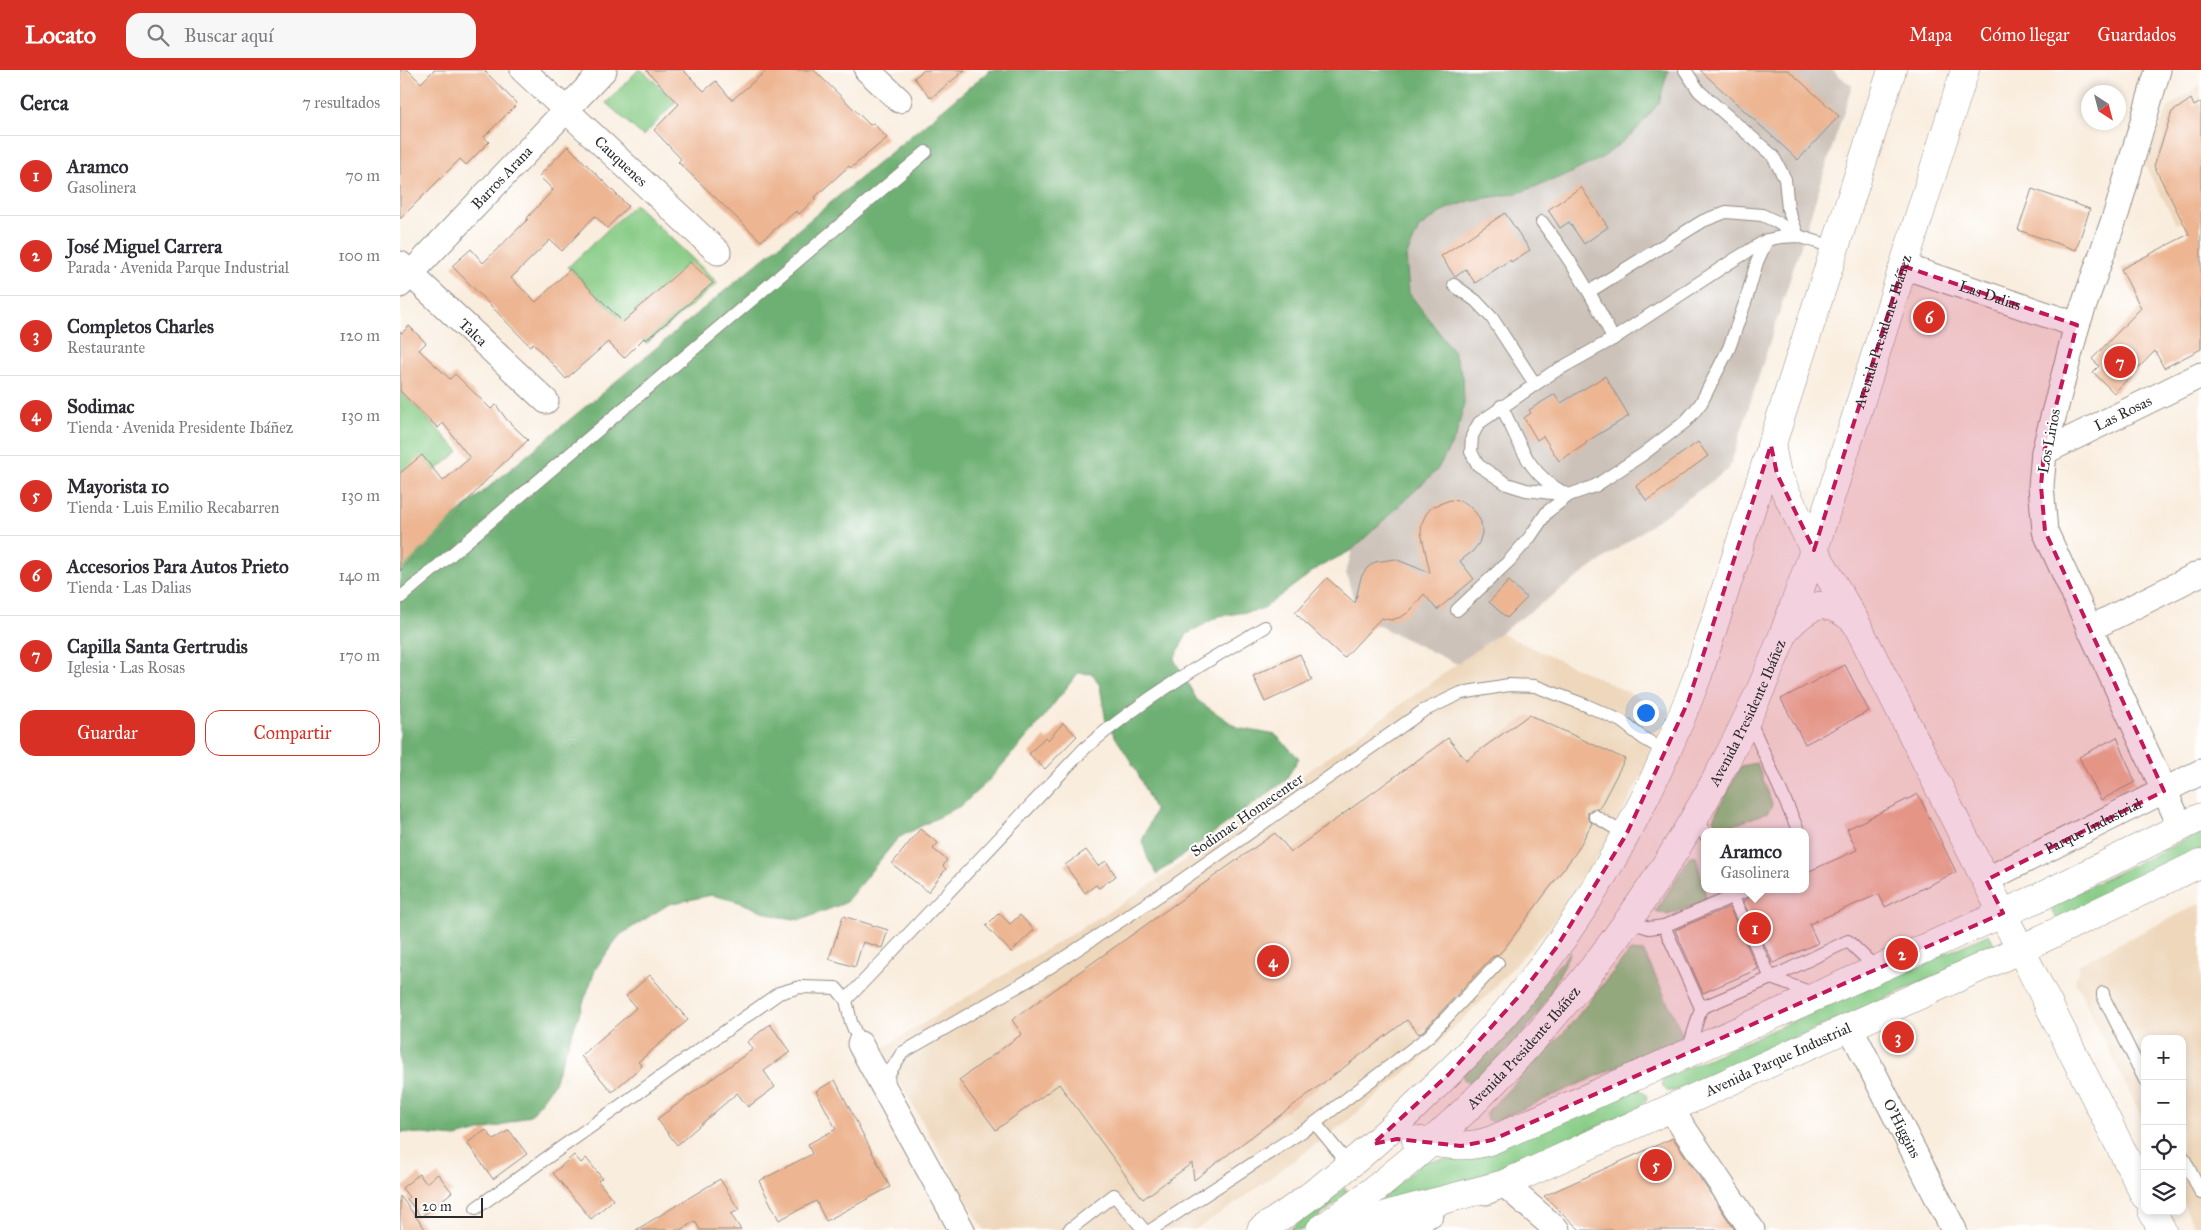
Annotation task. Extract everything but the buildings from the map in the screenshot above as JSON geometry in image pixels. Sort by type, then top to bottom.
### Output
[{"type":"main road","points":[[1261,1230],[1322,1188],[1350,1166],[1449,1074],[1520,995],[1556,948],[1592,894],[1626,835],[1667,752],[1698,675],[1892,70]]},
{"type":"main road","name":"Avenida Presidente Ibáñez","points":[[1320,1230],[1356,1204],[1429,1142],[1520,1055],[1579,986],[1700,824],[1786,629],[1814,550],[1965,70]]},
{"type":"main road","points":[[1771,445],[1777,474],[1814,550],[1855,621],[2141,1188]]},
{"type":"main road","points":[[1786,629],[1802,614],[1820,604],[1841,610],[1855,621]]},
{"type":"main road","points":[[1373,1144],[1397,1139],[1461,1146],[1481,1144],[2003,913],[2191,822]]},
{"type":"main road","name":"Avenida Parque Industrial","points":[[1347,1230],[1385,1215],[1504,1184],[2021,949],[2201,863]]},
{"type":"main road","points":[[1655,1068],[1650,1077],[1651,1092],[1659,1103],[1670,1108]]},
{"type":"main road","points":[[2154,1215],[2162,1230]]},
{"type":"street","name":"Cauquenes","points":[[523,70],[718,252]]},
{"type":"street","name":"Barros Arana","points":[[404,274],[604,70]]},
{"type":"street","points":[[867,70],[899,100]]},
{"type":"street","name":"Los Lirios","points":[[2158,70],[2117,211],[2077,325],[2044,452],[2041,486],[2045,531],[2089,630],[2164,791],[2191,822]]},
{"type":"street","name":"Las Dalias","points":[[1903,266],[2077,325]]},
{"type":"street","name":"Talca","points":[[404,274],[546,401]]},
{"type":"street","name":"Las Rosas","points":[[2044,452],[2201,375]]},
{"type":"street","points":[[2089,630],[2201,573]]},
{"type":"street","name":"Parque Industrial","points":[[1986,880],[2201,772]]},
{"type":"street","name":"O'Higgins","points":[[1850,1027],[1954,1230]]},
{"type":"street","points":[[860,1044],[962,1230]]},
{"type":"street","points":[[1670,1108],[1752,1230]]},
{"type":"street","points":[[1388,1230],[1469,1200],[1504,1184],[1557,1230]]},
{"type":"lane","points":[[1685,70],[1699,91],[1773,156],[1785,179],[1788,209],[1798,236]]},
{"type":"lane","points":[[400,598],[926,152]]},
{"type":"lane","points":[[1590,291],[1703,220],[1726,212],[1762,215],[1798,236],[1836,248]]},
{"type":"lane","points":[[1542,222],[1590,291],[1613,339]]},
{"type":"lane","points":[[1569,495],[1526,490],[1507,484],[1478,466],[1471,452],[1472,436],[1479,423],[1535,384],[1613,339],[1767,240],[1798,236]]},
{"type":"lane","points":[[1457,610],[1510,561],[1547,512],[1569,495],[1595,486],[1617,472],[1649,450],[1694,413],[1705,396],[1729,348],[1757,262],[1767,240]]},
{"type":"lane","points":[[1454,286],[1476,302],[1492,318],[1535,384]]},
{"type":"lane","points":[[1501,406],[1534,470],[1544,481],[1569,495]]},
{"type":"lane","points":[[846,1000],[1085,748],[1123,716],[1193,669],[1265,627]]},
{"type":"lane","name":"Sodimac Homecenter","points":[[890,1099],[888,1074],[902,1053],[1041,974],[1175,885],[1423,710],[1461,694],[1508,685],[1535,686],[1621,721],[1643,738],[1667,752]]},
{"type":"lane","points":[[1748,717],[1796,828]]},
{"type":"lane","points":[[1596,816],[1626,835]]},
{"type":"lane","points":[[1627,922],[1649,928],[1664,926],[1731,893],[1771,978],[1819,995]]},
{"type":"lane","points":[[1664,926],[1701,1008],[1688,1053]]},
{"type":"lane","points":[[1701,1008],[1771,978],[1848,941],[1877,969]]},
{"type":"lane","points":[[1151,1230],[1315,1123],[1430,1036],[1498,963]]},
{"type":"lane","points":[[476,1208],[779,992],[800,987],[821,986],[836,988],[846,1000],[851,1022],[860,1044]]},
{"type":"lane","points":[[2103,993],[2141,1072]]},
{"type":"lane","points":[[1315,1123],[1350,1166]]},
{"type":"lane","points":[[2186,1163],[2201,1193]]},
{"type":"lane","points":[[1069,1230],[1114,1195],[1144,1230]]},
{"type":"highlighted area","points":[[1903,266],[2077,325],[2044,452],[2041,486],[2045,531],[2164,791],[1986,880],[2003,913],[1492,1140],[1461,1146],[1397,1139],[1373,1144],[1449,1074],[1520,995],[1556,948],[1626,835],[1688,702],[1771,445],[1777,474],[1814,550]]},
{"type":"shaded area","points":[[1668,70],[1832,70],[1852,86],[1729,469],[1457,664],[1375,624],[1355,603],[1346,573],[1352,550],[1456,436],[1464,405],[1463,377],[1429,318],[1409,293],[1406,257],[1419,228],[1446,209],[1473,200],[1518,193],[1571,173],[1605,156],[1659,103]]},
{"type":"shaded area","points":[[2201,84],[2201,211],[2177,224],[2144,164],[2168,108]]},
{"type":"shaded area","points":[[1500,633],[1669,711],[1645,769],[1614,829],[1580,886],[1550,926],[1487,996],[1422,1058],[1346,1122],[1239,1201],[1195,1230],[984,1230],[881,1049],[1121,904],[1163,876]]},
{"type":"shaded area","points":[[2201,903],[2201,1230],[2196,1230],[2186,1210],[2186,1035],[2141,1035],[2141,1116],[2075,981],[2080,963]]},
{"type":"green space","points":[[638,70],[642,70],[676,102],[643,136],[606,103]]},
{"type":"green space","points":[[990,70],[1668,70],[1659,103],[1634,132],[1605,156],[1571,173],[1518,193],[1473,200],[1446,209],[1419,228],[1406,257],[1409,293],[1453,351],[1463,377],[1464,404],[1456,436],[1437,470],[1352,550],[1319,567],[1261,610],[1219,616],[1187,634],[1174,659],[1197,700],[1238,728],[1276,735],[1299,758],[1285,781],[1157,874],[1148,859],[1142,841],[1155,811],[1135,768],[1106,722],[1100,686],[1093,674],[1078,673],[1035,728],[988,781],[962,805],[898,838],[845,903],[801,920],[775,916],[739,902],[712,895],[669,904],[620,935],[596,968],[553,1085],[532,1114],[504,1125],[456,1137],[400,1132],[400,561]]},
{"type":"green space","points":[[635,204],[718,283],[646,344],[568,267]]},
{"type":"green space","points":[[400,391],[459,451],[435,471],[425,468],[400,471]]},
{"type":"green space","points":[[1757,763],[1772,804],[1771,808],[1768,812],[1727,828],[1718,828],[1713,819],[1741,766]]},
{"type":"green space","points":[[2201,832],[2201,853],[2058,921],[2052,912],[2054,904]]},
{"type":"green space","points":[[1692,856],[1696,857],[1701,877],[1701,893],[1705,893],[1707,901],[1668,915],[1656,911]]},
{"type":"green space","points":[[1989,934],[1997,949],[1674,1091],[1667,1091],[1663,1087],[1662,1079]]},
{"type":"green space","points":[[1630,951],[1644,952],[1681,1031],[1681,1036],[1678,1040],[1493,1122],[1487,1120],[1486,1115],[1489,1110],[1567,1029]]},
{"type":"green space","points":[[1570,952],[1538,1014],[1520,1037],[1471,1086],[1463,1078],[1463,1074]]},
{"type":"green space","points":[[1638,1088],[1647,1096],[1646,1101],[1638,1108],[1485,1177],[1362,1217],[1424,1161],[1463,1158]]},
{"type":"green space","points":[[1345,1188],[1348,1194],[1302,1230],[1289,1230]]},
{"type":"place","name":"Accesorios Para Autos Prieto","points":[[1929,317]]},
{"type":"place","name":"Capilla Santa Gertrudis","points":[[2120,362]]},
{"type":"place","name":"Aramco","points":[[1755,928]]},
{"type":"place","name":"José Miguel Carrera","points":[[1902,954]]},
{"type":"place","name":"Sodimac","points":[[1273,961]]},
{"type":"place","name":"Completos Charles","points":[[1898,1037]]},
{"type":"place","name":"Mayorista 10","points":[[1656,1165]]}]
